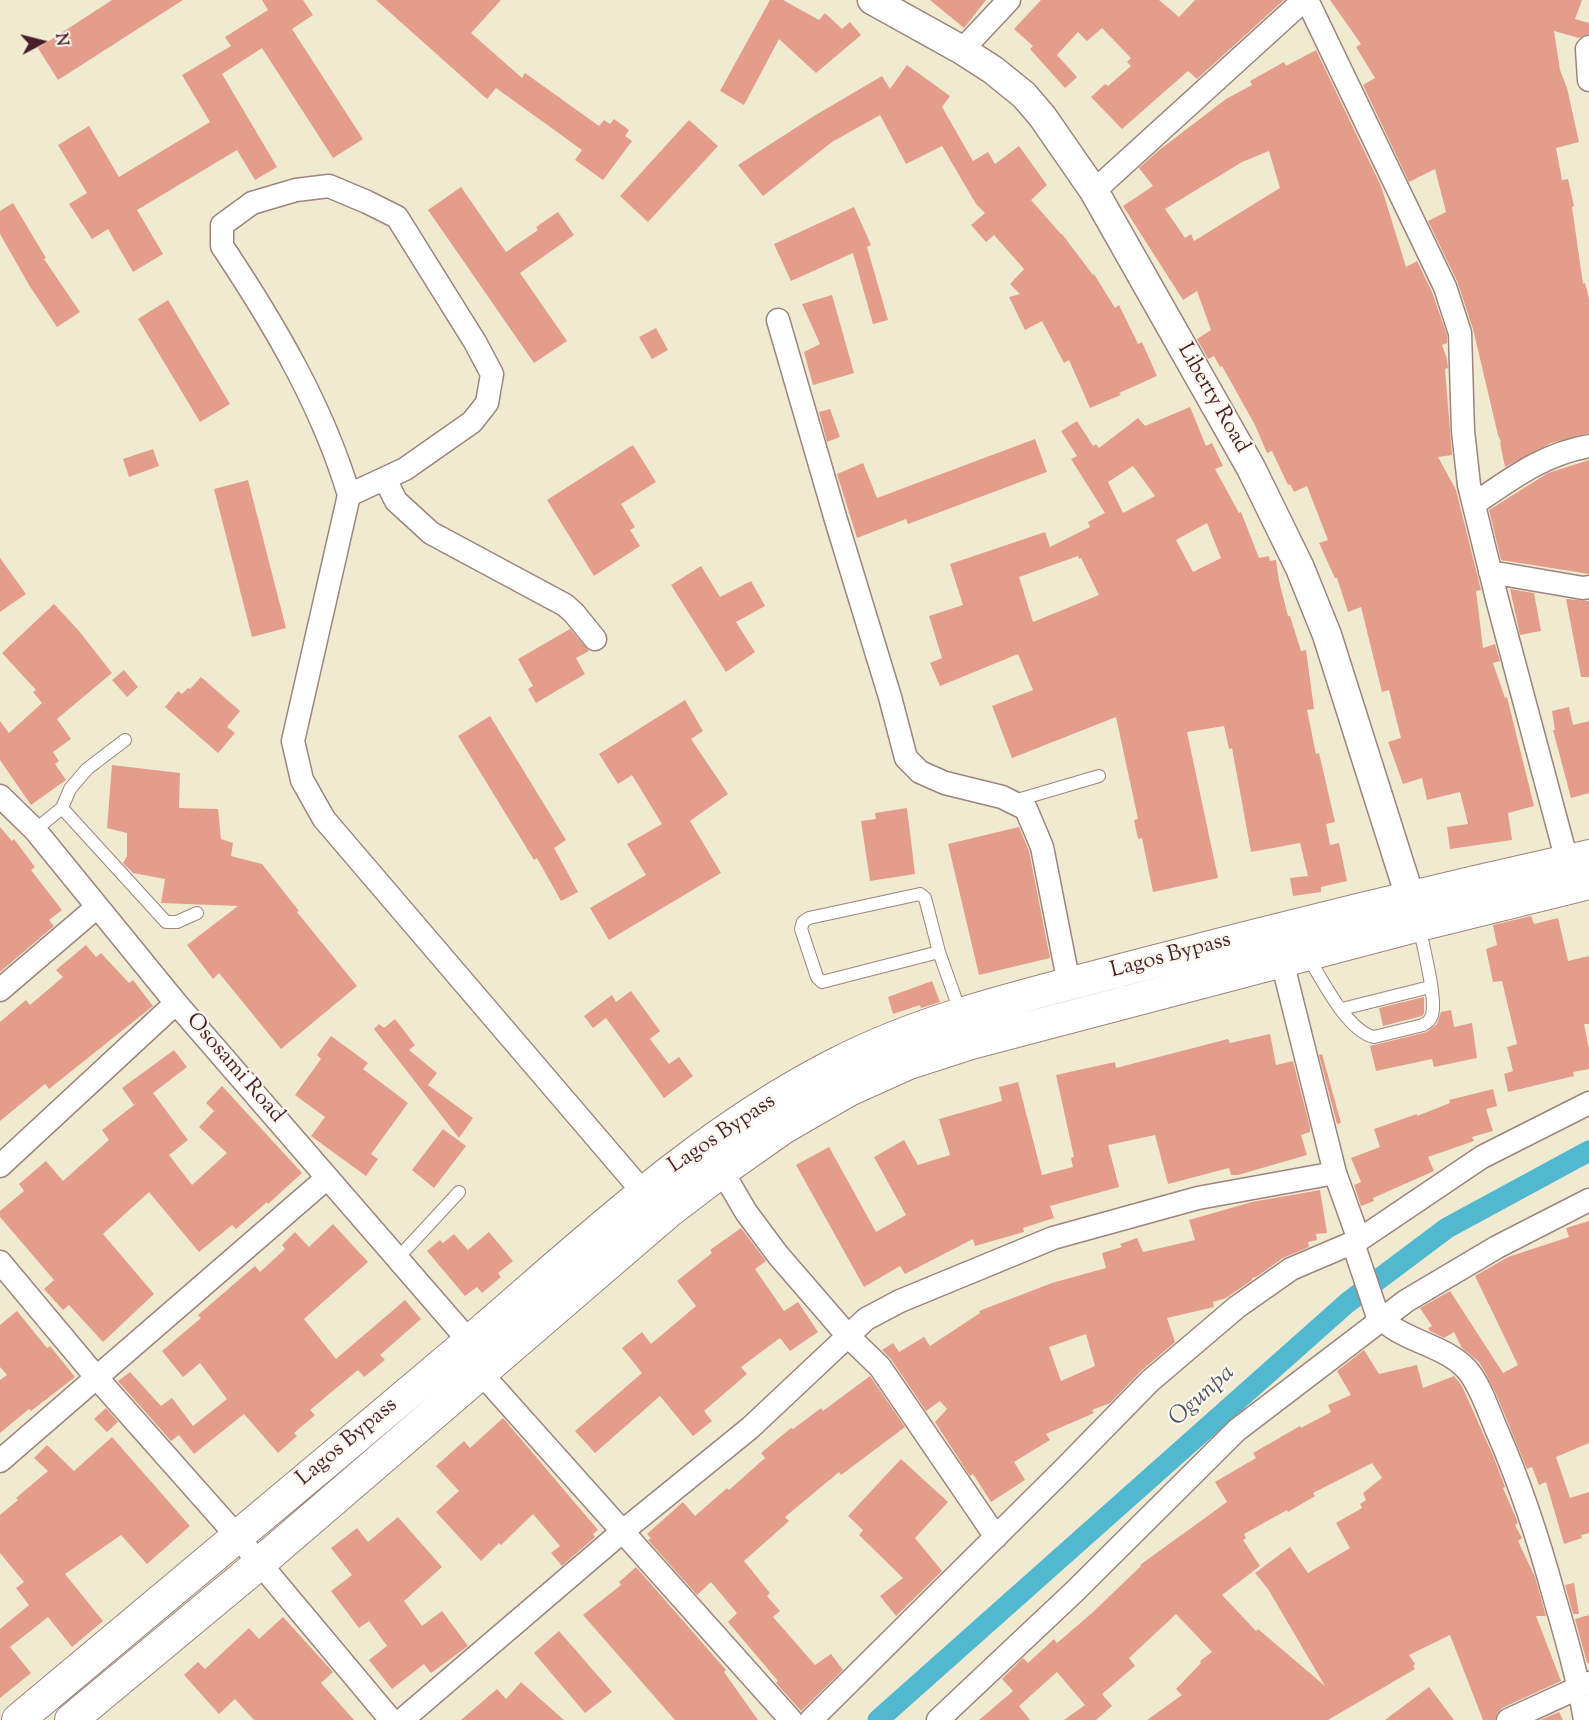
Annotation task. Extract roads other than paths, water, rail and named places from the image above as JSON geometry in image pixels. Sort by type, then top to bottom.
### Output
[{"type":"main road","name":"Lagos Bypass","points":[[71,1720],[260,1563],[668,1212],[783,1128],[849,1090],[909,1063],[971,1043],[1294,958],[1415,911],[1578,858]]},
{"type":"main road","name":"Lagos Bypass","points":[[18,1720],[643,1192],[711,1141],[767,1104],[836,1064],[896,1037],[961,1014],[1274,930],[1415,911],[1589,883]]},
{"type":"street","name":"Liberty Road","points":[[872,0],[962,50],[993,70],[1024,95],[1042,116],[1094,191],[1251,468],[1300,567],[1327,635],[1415,911]]},
{"type":"street","points":[[962,50],[1009,0]]},
{"type":"street","points":[[1094,191],[1305,0],[1445,286],[1460,333],[1463,431],[1469,485],[1491,572],[1578,858]]},
{"type":"street","points":[[1589,47],[1587,49],[1589,80]]},
{"type":"street","points":[[349,495],[405,469],[472,422],[487,403],[492,374],[475,342],[397,217],[329,186],[296,190],[252,203],[222,225],[222,246],[307,387],[337,456],[349,495],[293,741],[302,780],[324,819],[643,1192]]},
{"type":"street","points":[[778,320],[906,758],[920,772],[945,783],[1002,797],[1026,809],[1042,847],[1069,984]]},
{"type":"street","points":[[1474,504],[1533,464],[1571,449],[1589,446]]},
{"type":"street","points":[[385,479],[396,501],[431,533],[565,605],[595,639]]},
{"type":"street","points":[[1491,572],[1582,588],[1589,587]]},
{"type":"street","name":"Ososami Road","points":[[0,796],[35,830],[177,1003],[469,1341]]},
{"type":"street","points":[[0,990],[97,907]]},
{"type":"street","points":[[1294,958],[1335,1173],[1380,1317],[1397,1331],[1458,1361],[1468,1371],[1481,1393],[1519,1484],[1584,1685],[1585,1720]]},
{"type":"street","points":[[0,1166],[177,1003]]},
{"type":"street","points":[[811,1720],[1150,1381],[1237,1306],[1291,1269],[1356,1241],[1482,1157],[1589,1103]]},
{"type":"street","points":[[722,1172],[746,1212],[778,1255],[848,1336],[880,1367],[996,1537]]},
{"type":"street","points":[[402,1720],[623,1532],[750,1428],[866,1319],[900,1301],[1053,1238],[1198,1198],[1335,1173]]},
{"type":"street","points":[[0,1461],[327,1178]]},
{"type":"street","points":[[938,1720],[1074,1592],[1237,1431],[1380,1317],[1497,1247],[1589,1200]]},
{"type":"street","points":[[0,1262],[97,1378],[237,1536],[391,1720]]},
{"type":"street","points":[[481,1373],[791,1720]]},
{"type":"street","points":[[1508,1720],[1584,1685]]},
{"type":"lane","points":[[35,830],[62,808],[70,789],[87,769],[125,740]]},
{"type":"lane","points":[[1012,802],[1099,776]]},
{"type":"lane","points":[[62,808],[166,922],[177,922],[198,913]]},
{"type":"lane","points":[[939,952],[822,982],[817,977],[801,929],[803,922],[810,918],[920,894],[924,898],[939,952],[961,1014]]},
{"type":"lane","points":[[1294,958],[1355,1027],[1365,1035],[1374,1036],[1423,1025],[1430,1021],[1433,1013],[1433,1000],[1415,911]]},
{"type":"lane","points":[[1342,1010],[1430,987]]},
{"type":"lane","points":[[398,1259],[459,1192]]},
{"type":"waterway","name":"Ogunpa","points":[[878,1720],[1347,1303],[1447,1228],[1589,1151]]}]
